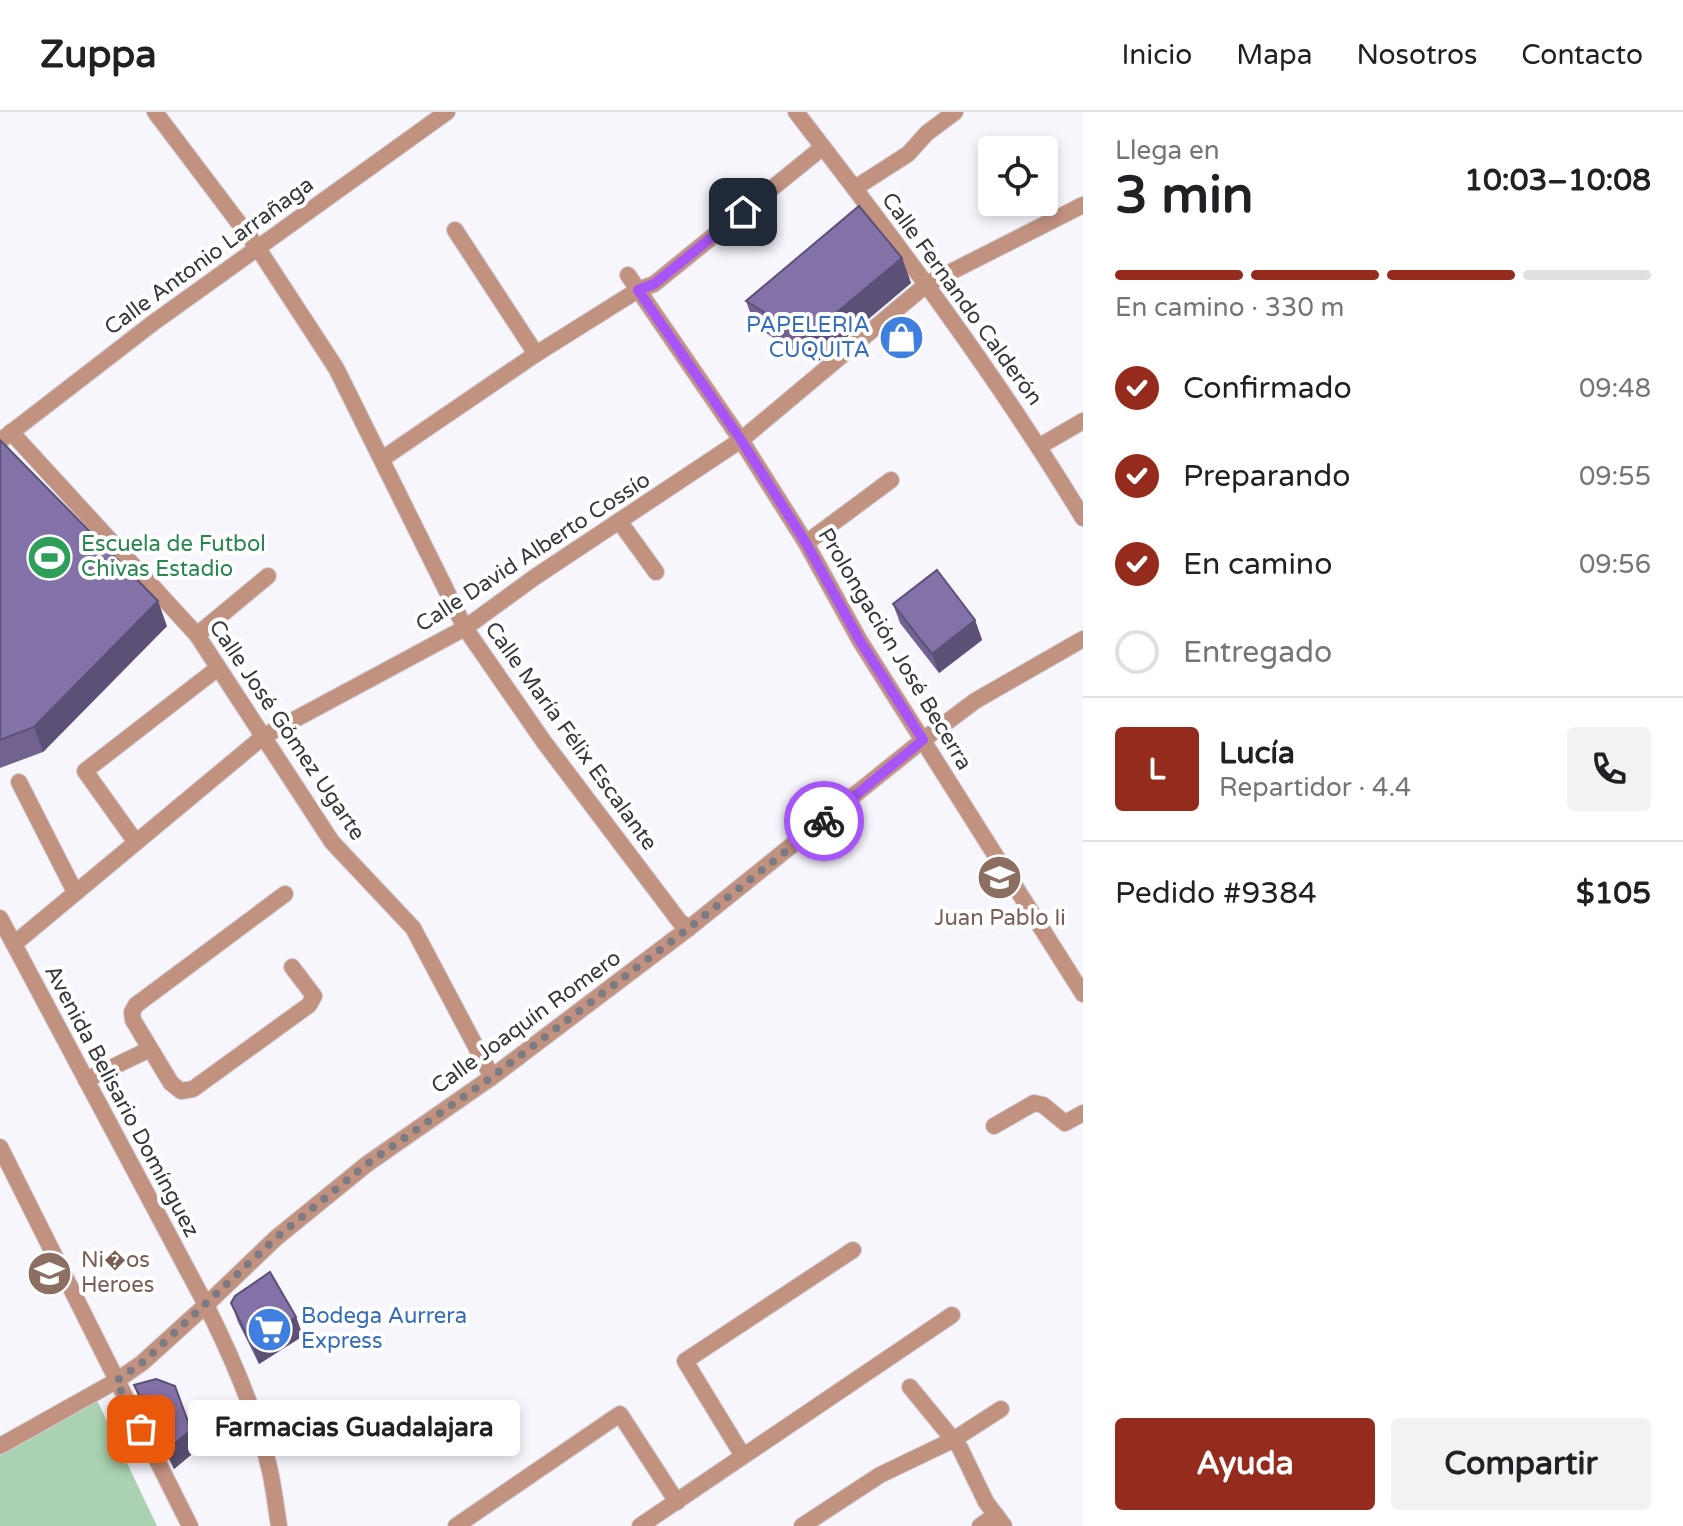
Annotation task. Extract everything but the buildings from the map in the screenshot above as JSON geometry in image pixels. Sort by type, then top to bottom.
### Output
[{"type":"street","name":"Calle María Félix Escalante","points":[[155,112],[257,247],[336,368],[465,628],[544,742],[680,922],[689,928]]},
{"type":"street","name":"Calle Antonio Larrañaga","points":[[5,436],[153,323],[447,112]]},
{"type":"street","name":"Calle Fernando Calderón","points":[[796,112],[975,349],[1040,446],[1083,518]]},
{"type":"street","points":[[855,188],[908,154],[927,133],[955,112]]},
{"type":"street","points":[[382,459],[536,354],[638,290],[654,284],[823,147]]},
{"type":"street","name":"Calle David Alberto Cossío","points":[[14,944],[264,736],[465,628],[535,577],[741,440],[927,284],[1083,205]]},
{"type":"street","points":[[455,230],[536,354]]},
{"type":"street","name":"Prolongación José Becerra","points":[[628,275],[741,440],[806,543],[860,641],[1083,994]]},
{"type":"street","points":[[1040,446],[1083,421]]},
{"type":"street","name":"Calle José Gómez Ugarte","points":[[5,436],[197,635],[332,842],[413,928],[492,1077]]},
{"type":"street","points":[[806,543],[891,480]]},
{"type":"street","points":[[619,521],[656,572]]},
{"type":"street","points":[[197,635],[268,576]]},
{"type":"street","name":"Calle Joaquín Romero","points":[[0,1446],[116,1381],[142,1363],[276,1238],[358,1171],[492,1077],[689,928],[975,701],[1083,639]]},
{"type":"street","points":[[135,841],[85,771],[218,668]]},
{"type":"street","points":[[19,782],[75,892]]},
{"type":"street","points":[[285,894],[136,1005],[132,1012],[133,1020],[171,1083],[181,1091],[193,1089],[309,1005],[314,996],[292,967]]},
{"type":"street","name":"Avenida Belisario Domínguez","points":[[0,918],[225,1345],[251,1409],[270,1471],[279,1526]]},
{"type":"street","points":[[86,1080],[150,1049]]},
{"type":"street","points":[[994,1126],[1038,1102],[1067,1123],[1083,1113]]},
{"type":"street","points":[[0,1147],[190,1526]]},
{"type":"street","points":[[743,1456],[685,1361],[853,1250]]},
{"type":"street","points":[[640,1526],[952,1315]]},
{"type":"street","points":[[910,1387],[960,1448],[986,1502],[1000,1521],[980,1526]]},
{"type":"street","points":[[802,1526],[880,1475],[953,1440],[1001,1409]]},
{"type":"street","points":[[456,1526],[620,1414],[677,1502]]},
{"type":"green space","points":[[95,1396],[157,1526],[0,1526],[0,1452]]},
{"type":"way so far","points":[[141,1429],[116,1381],[142,1363],[276,1238],[367,1164],[492,1077],[824,821]]},
{"type":"place","name":"PAPELERIA CUQUITA","points":[[901,338]]},
{"type":"place","name":"Escuela de Futbol Chivas Estadio","points":[[50,557]]},
{"type":"place","name":"Juan Pablo Ii","points":[[1000,877]]},
{"type":"place","name":"Ni�os Heroes","points":[[50,1273]]},
{"type":"place","name":"Bodega Aurrera Express","points":[[270,1329]]},
{"type":"place","name":"Farmacias Guadalajara","points":[[141,1429]]},
{"type":"route","points":[[743,212],[654,284],[638,290],[741,440],[806,543],[860,641],[923,740],[824,821]]}]
